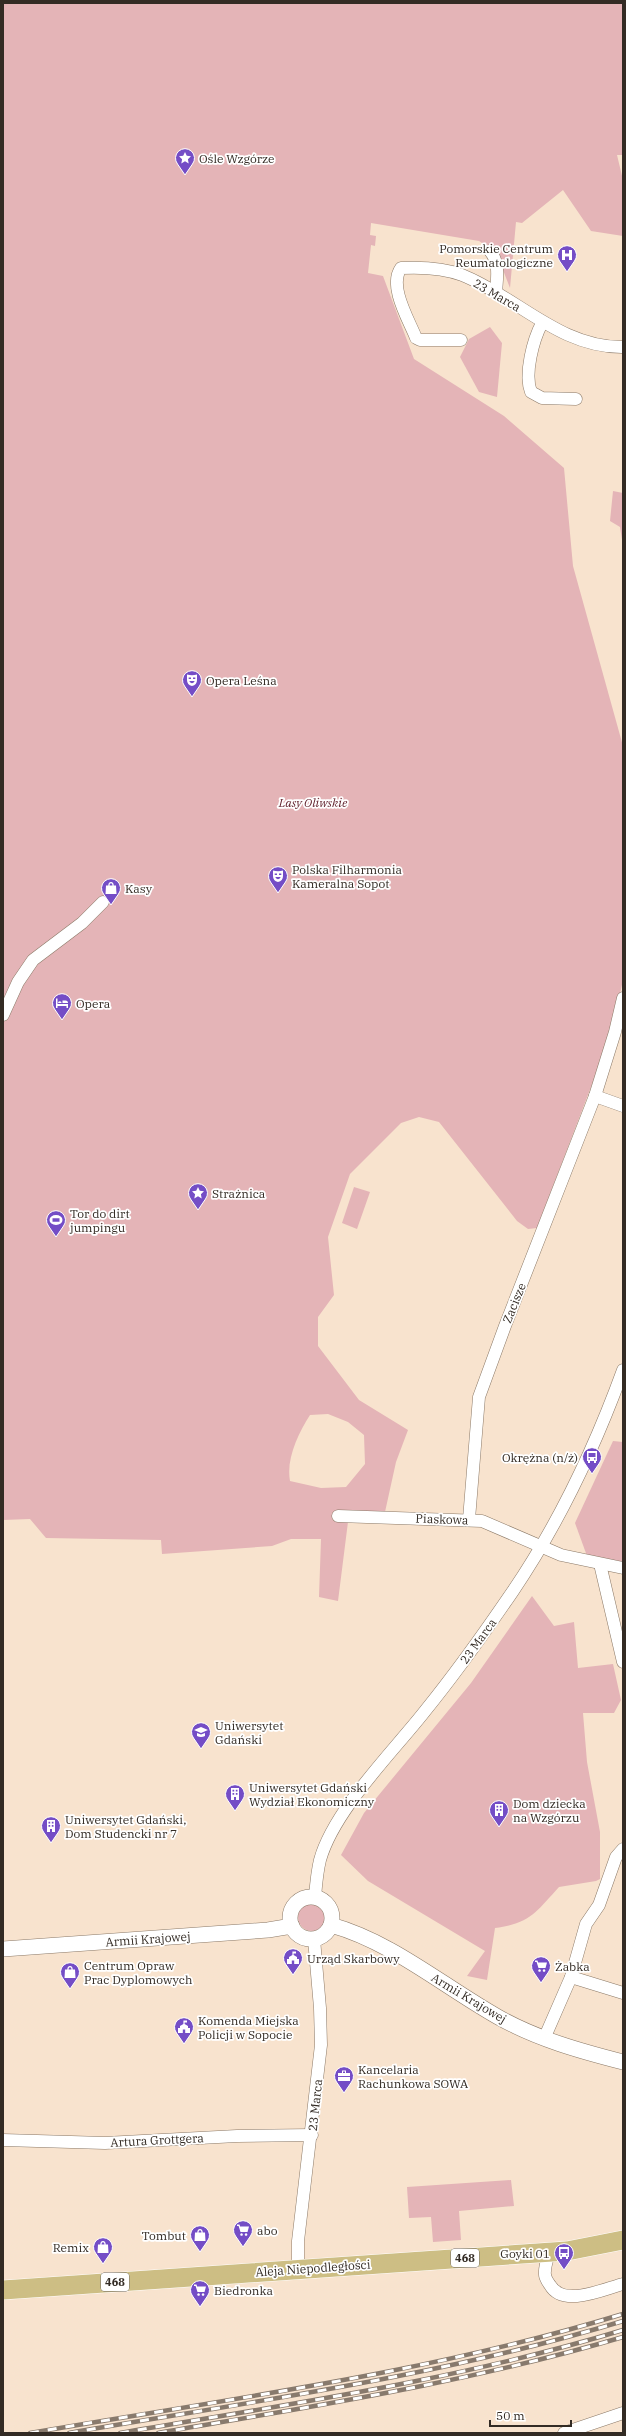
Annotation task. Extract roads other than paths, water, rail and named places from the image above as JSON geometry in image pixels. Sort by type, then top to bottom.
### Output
[{"type":"main road","name":"Aleja Niepodległości","points":[[3,2290],[549,2252],[592,2247],[623,2240]]},
{"type":"street","points":[[490,251],[495,257],[498,270],[496,293]]},
{"type":"street","name":"23 Marca","points":[[461,340],[420,340],[416,338],[398,292],[396,281],[402,268],[420,268],[453,272],[496,293],[542,322],[576,338],[613,347],[623,347]]},
{"type":"street","points":[[542,322],[534,338],[528,381],[531,392],[542,398],[576,399]]},
{"type":"street","points":[[3,1015],[18,982],[33,960],[82,923],[103,902]]},
{"type":"street","name":"Zacisze","points":[[469,1519],[479,1397],[504,1326],[595,1096],[616,1032],[623,998]]},
{"type":"street","points":[[595,1096],[623,1106]]},
{"type":"street","name":"23 Marca","points":[[315,1897],[320,1860],[330,1834],[346,1809],[451,1679],[513,1590],[541,1545],[592,1448],[623,1370]]},
{"type":"street","name":"Piaskowa","points":[[338,1516],[469,1519],[492,1524],[541,1545],[560,1555],[623,1568]]},
{"type":"street","points":[[600,1564],[623,1662]]},
{"type":"street","points":[[544,2038],[571,1977],[586,1924],[599,1905],[616,1857],[623,1849]]},
{"type":"street","points":[[315,1897],[327,1904],[332,1918],[331,1925],[325,1934],[314,1939],[298,1935],[292,1926],[290,1914],[293,1908],[302,1899],[315,1897]]},
{"type":"street","name":"Armii Krajowej","points":[[331,1925],[364,1936],[498,2017],[544,2038],[623,2062]]},
{"type":"street","name":"Armii Krajowej","points":[[3,1949],[268,1930],[292,1926]]},
{"type":"street","name":"23 Marca","points":[[298,2270],[298,2241],[312,2135],[321,2045],[320,2008],[314,1939]]},
{"type":"street","points":[[571,1977],[623,1993]]},
{"type":"street","name":"Artura Grottgera","points":[[3,2140],[105,2143],[251,2136],[312,2135]]},
{"type":"street","points":[[549,2252],[545,2271],[547,2280],[552,2289],[561,2295],[574,2297],[623,2284]]},
{"type":"street","points":[[564,2433],[623,2414]]},
{"type":"railway","points":[[30,2433],[254,2396],[403,2369],[550,2335],[623,2314]]},
{"type":"railway","points":[[69,2433],[348,2386],[418,2372],[487,2357],[623,2321]]},
{"type":"railway","points":[[120,2433],[310,2401],[436,2377],[561,2348],[623,2330]]},
{"type":"railway","points":[[158,2433],[392,2392],[508,2367],[623,2337]]},
{"type":"place","name":"Ośle Wzgórze","points":[[185,175]]},
{"type":"place","name":"Pomorskie Centrum Reumatologiczne","points":[[567,272]]},
{"type":"place","name":"Opera Leśna","points":[[192,697]]},
{"type":"place","name":"Polska Filharmonia Kameralna Sopot","points":[[278,893]]},
{"type":"place","name":"Kasy","points":[[111,905]]},
{"type":"place","name":"Opera","points":[[62,1020]]},
{"type":"place","name":"Strażnica","points":[[198,1210]]},
{"type":"place","name":"Tor do dirt jumpingu","points":[[56,1237]]},
{"type":"place","name":"Okrężna (n/ż)","points":[[592,1474]]},
{"type":"place","name":"Uniwersytet Gdański","points":[[201,1749]]},
{"type":"place","name":"Uniwersytet Gdański Wydział Ekonomiczny","points":[[235,1811]]},
{"type":"place","name":"Dom dziecka na Wzgórzu","points":[[499,1827]]},
{"type":"place","name":"Uniwersytet Gdański, Dom Studencki nr 7","points":[[51,1843]]},
{"type":"place","name":"Urząd Skarbowy","points":[[293,1975]]},
{"type":"place","name":"Żabka","points":[[541,1983]]},
{"type":"place","name":"Centrum Opraw Prac Dyplomowych","points":[[70,1989]]},
{"type":"place","name":"Komenda Miejska Policji w Sopocie","points":[[184,2044]]},
{"type":"place","name":"Kancelaria Rachunkowa SOWA","points":[[344,2093]]},
{"type":"place","name":"abo","points":[[243,2247]]},
{"type":"place","name":"Tombut","points":[[200,2252]]},
{"type":"place","name":"Remix","points":[[103,2264]]},
{"type":"place","name":"Goyki 01","points":[[564,2270]]},
{"type":"place","name":"Biedronka","points":[[200,2307]]},
{"type":"park label","name":"Lasy Oliwskie","points":[[313,802]]}]
